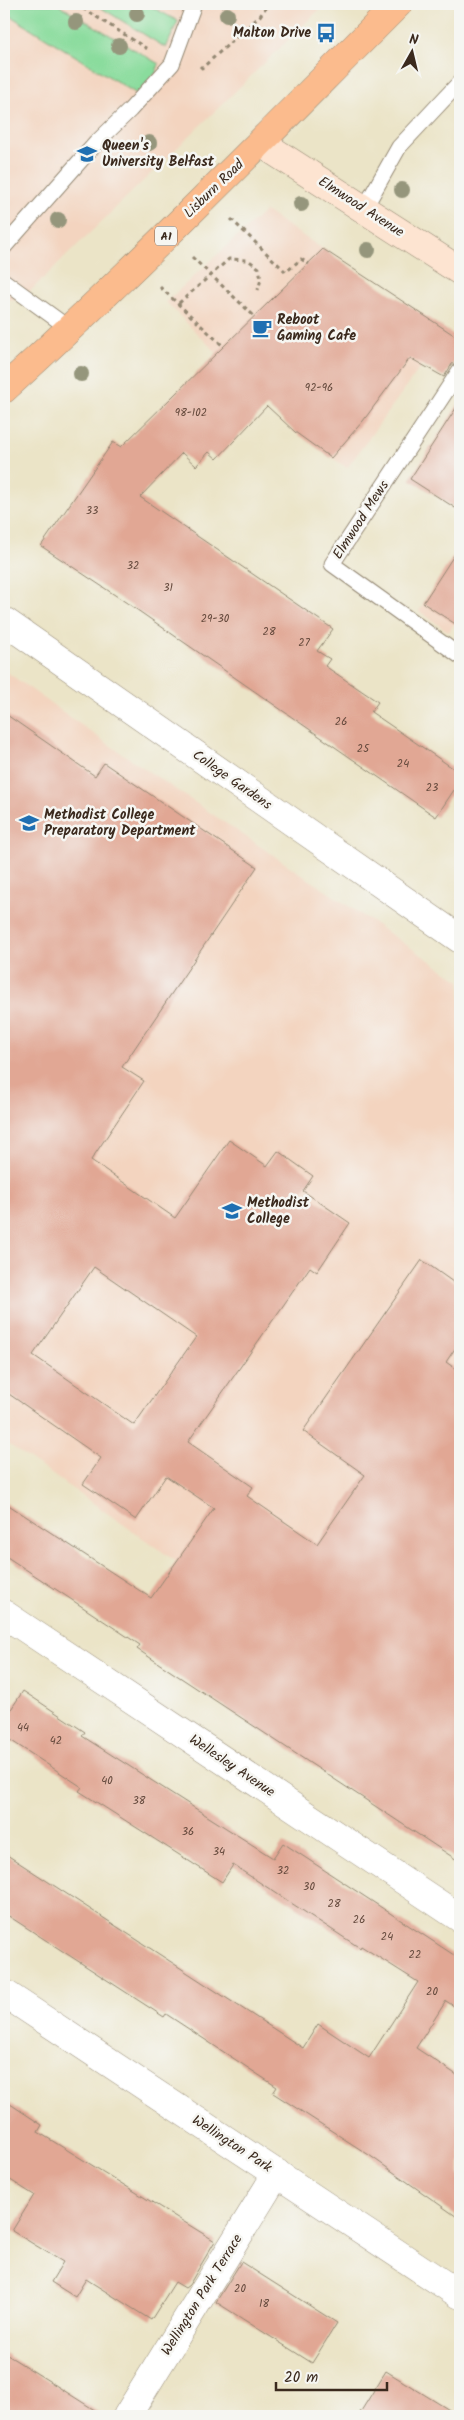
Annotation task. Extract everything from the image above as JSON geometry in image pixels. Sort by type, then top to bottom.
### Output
[{"type":"main road","name":"Lisburn Road","points":[[4,390],[136,266],[261,143],[381,14],[398,4]]},
{"type":"street","name":"Elmwood Avenue","points":[[261,143],[460,271]]},
{"type":"street","name":"College Gardens","points":[[4,621],[460,939]]},
{"type":"street","name":"Wellesley Avenue","points":[[4,1614],[460,1918]]},
{"type":"street","name":"Wellington Park","points":[[4,1993],[460,2295]]},
{"type":"street","name":"Wellington Park Terrace","points":[[127,2416],[277,2173]]},
{"type":"lane","points":[[4,247],[96,143],[130,110],[172,64],[194,4]]},
{"type":"lane","points":[[364,209],[399,147],[460,82]]},
{"type":"lane","points":[[4,282],[70,329]]},
{"type":"lane","name":"Elmwood Mews","points":[[460,370],[332,564],[460,656]]},
{"type":"path","points":[[207,196],[286,272],[301,259],[308,264]]},
{"type":"path","points":[[179,303],[229,259],[248,260],[259,268],[261,279],[258,290]]},
{"type":"path","points":[[136,266],[179,303],[223,346]]},
{"type":"path","points":[[218,281],[254,316]]},
{"type":"shaded area","name":"Queen's University Belfast","points":[[4,4],[325,4],[21,300],[4,299]]},
{"type":"shaded area","points":[[265,211],[460,339],[460,351],[444,377],[422,365],[347,468],[295,432],[166,302]]},
{"type":"shaded area","points":[[460,546],[460,614],[449,632],[419,611]]},
{"type":"shaded area","name":"Methodist College","points":[[4,670],[105,742],[460,981],[460,1760],[4,1441]]},
{"type":"green space","points":[[4,4],[57,4],[159,64],[156,73],[137,94],[4,12]]},
{"type":"green space","points":[[95,4],[146,4],[178,21],[166,48]]},
{"type":"building","points":[[323,249],[460,339],[460,361],[452,364],[444,377],[410,358],[363,421],[331,458],[295,432],[267,406],[217,459],[209,452],[196,466],[182,453],[140,497],[333,629],[317,651],[330,659],[325,666],[378,702],[371,712],[460,773],[460,781],[436,817],[133,607],[41,546],[113,442],[121,447]]},
{"type":"building","points":[[460,402],[460,511],[410,479]]},
{"type":"building","points":[[460,546],[460,627],[423,603]]},
{"type":"building","points":[[4,713],[95,776],[104,763],[257,867],[122,1067],[144,1081],[91,1160],[175,1218],[229,1140],[267,1166],[278,1151],[313,1176],[303,1191],[350,1223],[317,1272],[310,1267],[188,1442],[253,1487],[247,1496],[317,1544],[365,1475],[303,1431],[422,1260],[460,1287],[460,1341],[446,1362],[460,1372],[460,1862],[137,1649],[140,1645],[4,1555],[4,1502],[151,1598],[214,1508],[166,1476],[136,1520],[83,1484],[101,1458],[6,1392],[4,1396]],"holes":[[[94,1267],[196,1337],[134,1425],[33,1355]]]},
{"type":"building","points":[[23,1691],[85,1732],[82,1736],[273,1858],[283,1843],[460,1959],[460,2010],[446,2001],[416,2048],[460,2077],[460,2219],[369,2155],[273,2093],[277,2087],[166,2014],[164,2017],[4,1913],[4,1853],[303,2048],[318,2024],[369,2058],[418,1982],[361,1946],[360,1948],[233,1865],[222,1882],[79,1791],[82,1787],[4,1736],[4,1720]]},
{"type":"building","points":[[4,2100],[42,2125],[38,2132],[215,2241],[189,2285],[185,2288],[175,2282],[151,2320],[86,2279],[75,2297],[51,2282],[63,2262],[12,2231],[34,2195],[4,2176]]},
{"type":"building","points":[[241,2262],[337,2323],[312,2363],[216,2302]]},
{"type":"building","points":[[4,2353],[49,2381],[104,2416],[4,2416]]},
{"type":"building","points":[[386,2371],[459,2416],[358,2416]]},
{"type":"place","name":"Malton Drive","points":[[326,33]]},
{"type":"place","name":"Queen's University Belfast","points":[[87,154]]},
{"type":"place","name":"Reboot Gaming Cafe","points":[[262,328]]},
{"type":"place","name":"Methodist College Preparatory Department","points":[[29,823]]},
{"type":"place","name":"Methodist College","points":[[232,1211]]}]
